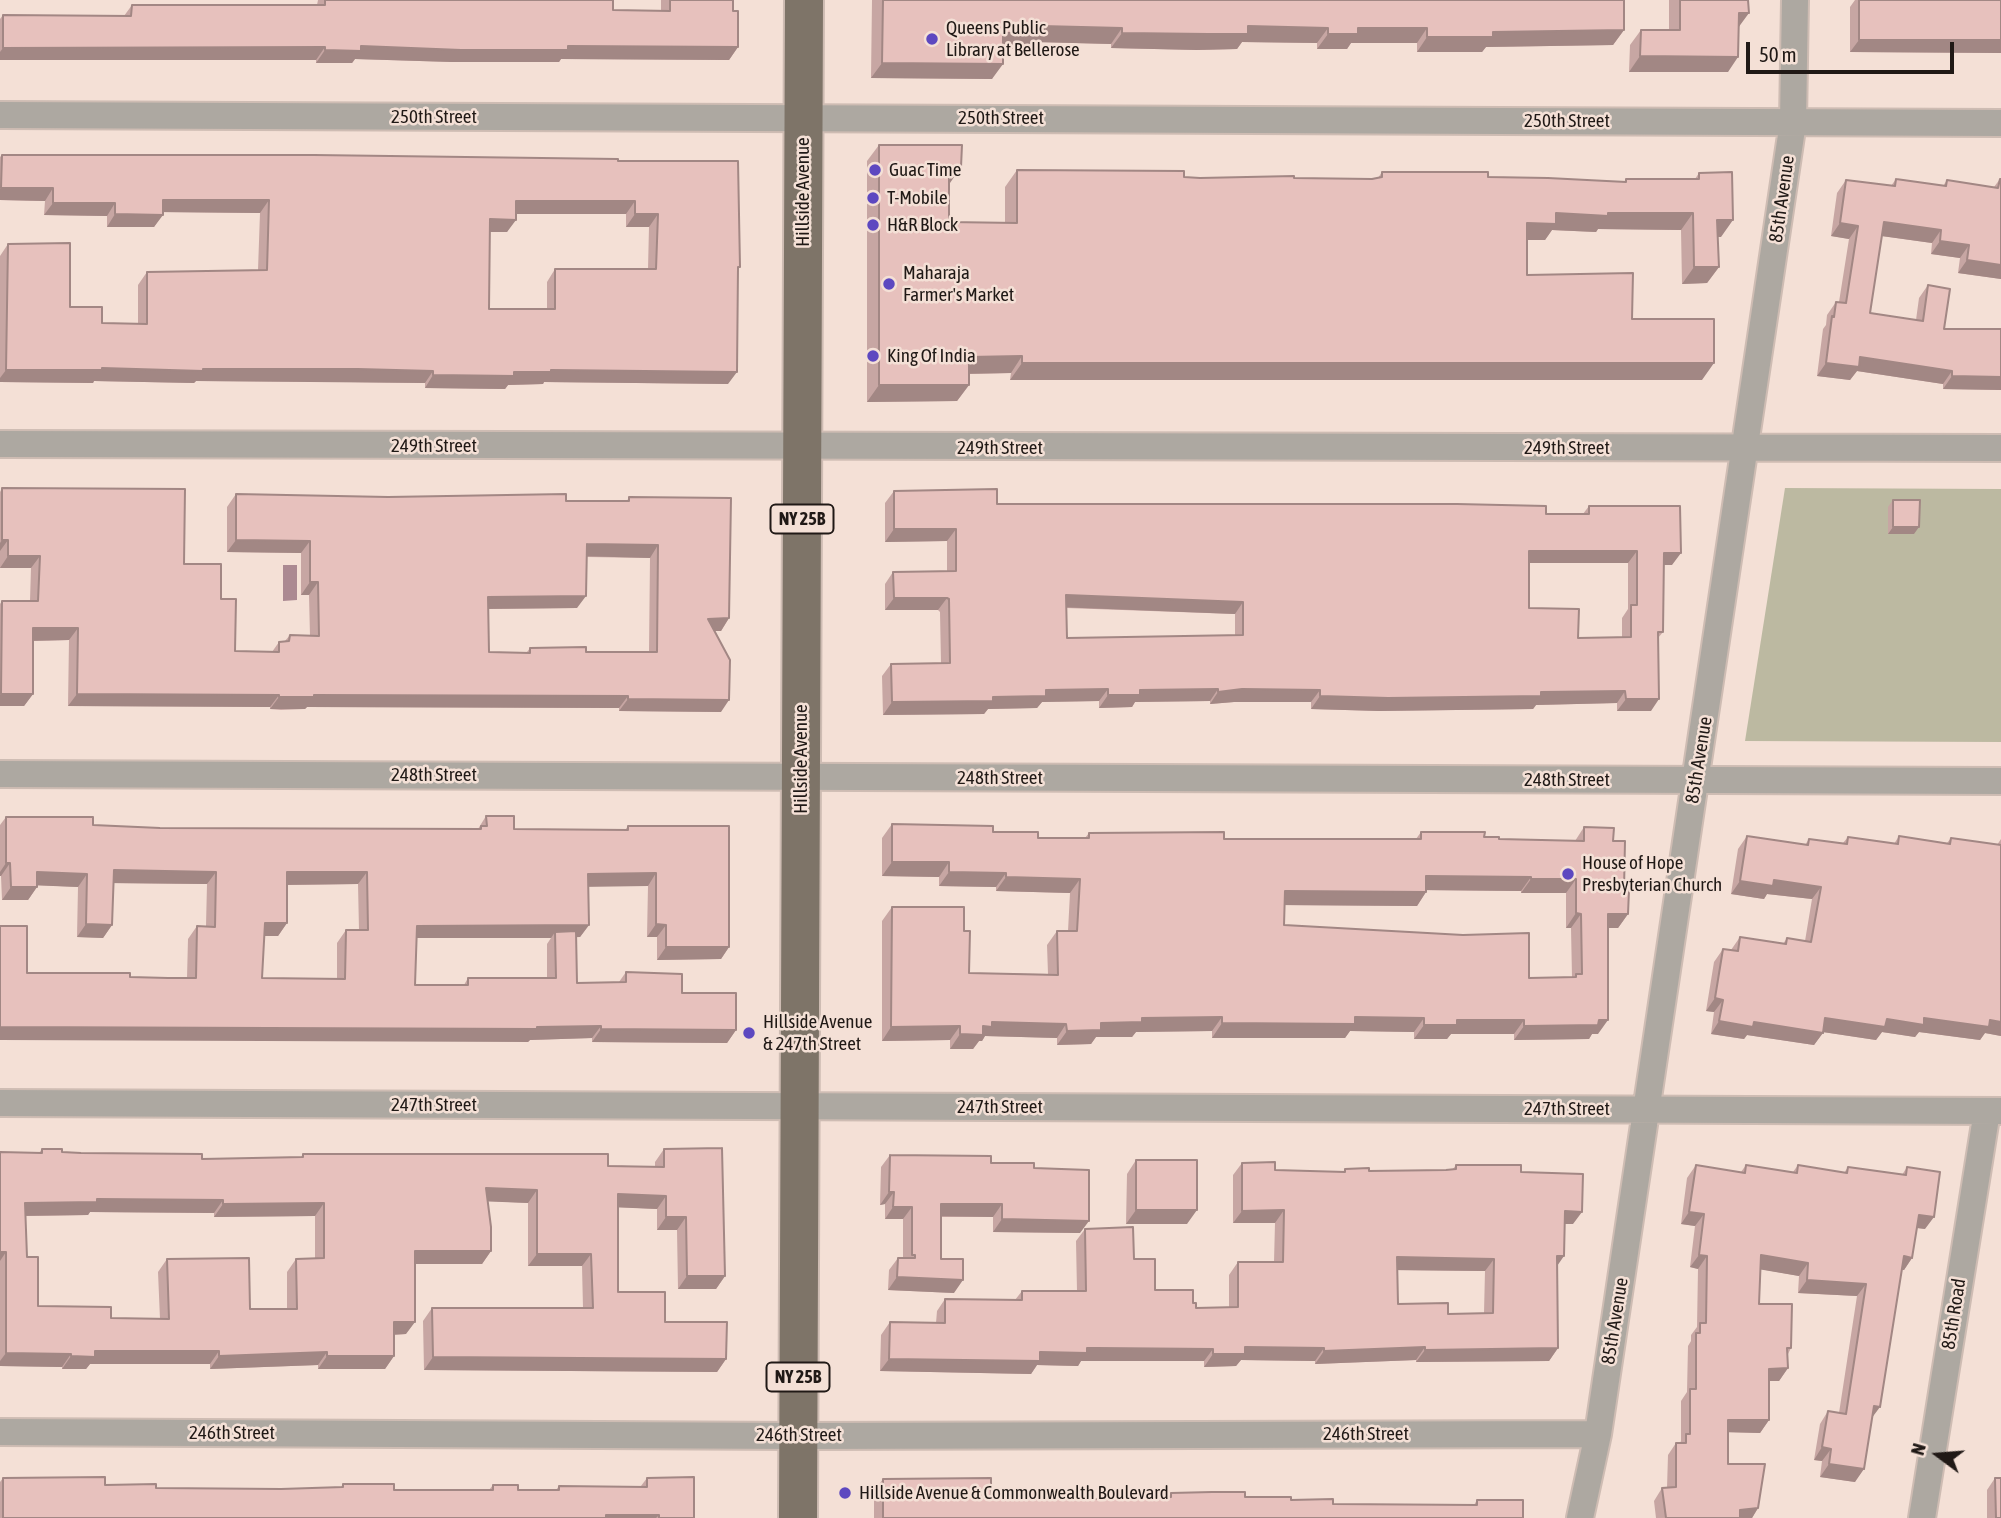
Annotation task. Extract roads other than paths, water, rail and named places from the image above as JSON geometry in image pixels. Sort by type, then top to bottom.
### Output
[{"type":"main road","name":"Hillside Avenue","points":[[798,1518],[804,0]]},
{"type":"street","name":"85th Avenue","points":[[1580,1518],[1598,1434],[1793,122],[1795,0]]},
{"type":"street","name":"250th Street","points":[[0,115],[2001,123]]},
{"type":"street","name":"249th Street","points":[[0,444],[2001,448]]},
{"type":"street","name":"248th Street","points":[[0,774],[2001,781]]},
{"type":"street","name":"247th Street","points":[[0,1103],[1994,1111]]},
{"type":"street","name":"85th Road","points":[[1922,1518],[1994,1111]]},
{"type":"street","name":"246th Street","points":[[0,1432],[798,1436],[1598,1434]]},
{"type":"place","name":"Queens Public Library at Bellerose","points":[[932,39]]},
{"type":"place","name":"Guac Time","points":[[875,170]]},
{"type":"place","name":"T-Mobile","points":[[873,198]]},
{"type":"place","name":"H&R Block","points":[[873,225]]},
{"type":"place","name":"Maharaja Farmer's Market","points":[[889,284]]},
{"type":"place","name":"King Of India","points":[[873,356]]},
{"type":"place","name":"House of Hope Presbyterian Church","points":[[1568,874]]},
{"type":"place","name":"Hillside Avenue & 247th Street","points":[[749,1033]]},
{"type":"place","name":"Hillside Avenue & Commonwealth Boulevard","points":[[845,1493]]}]
